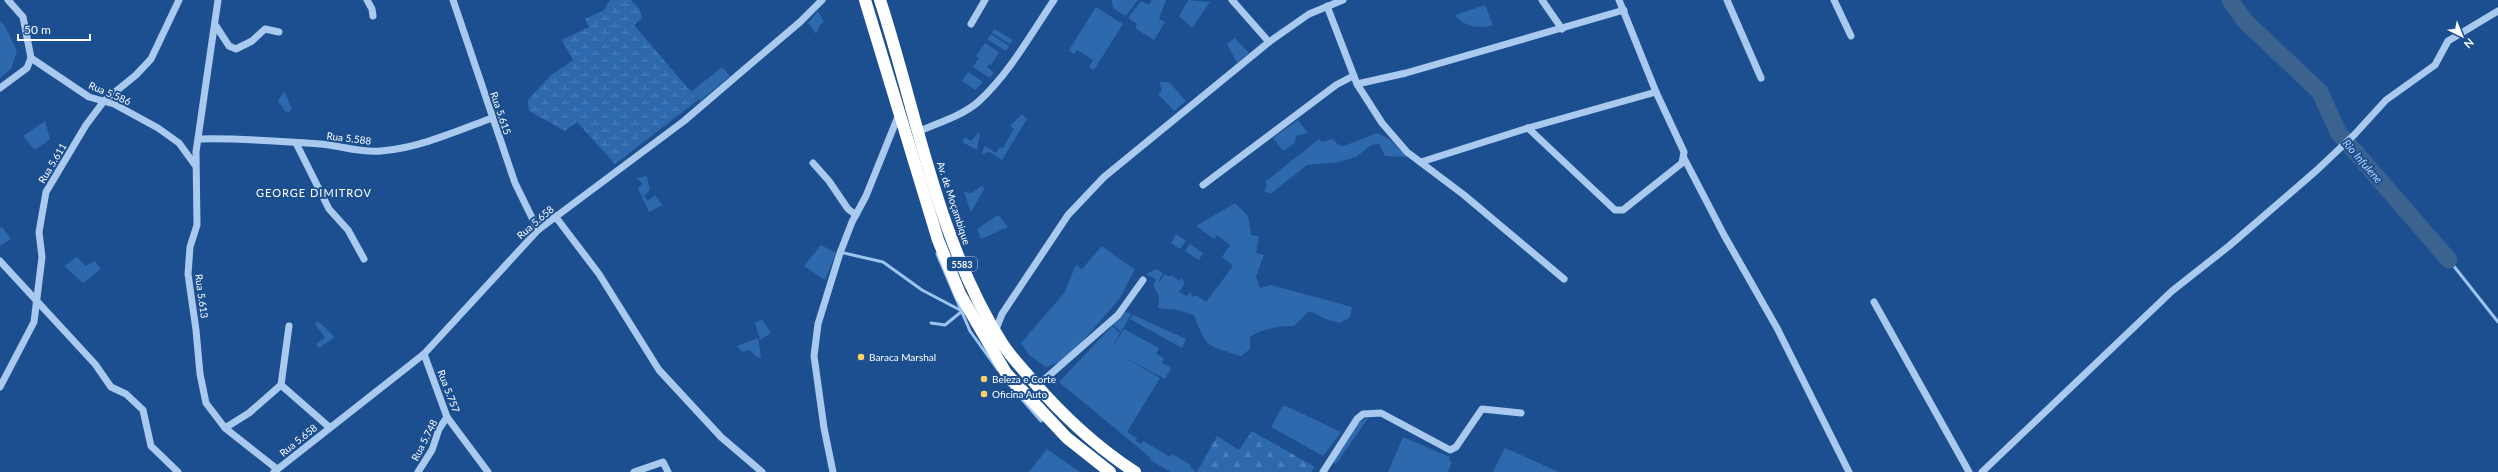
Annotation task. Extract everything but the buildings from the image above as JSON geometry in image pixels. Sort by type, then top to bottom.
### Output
[{"type":"highway","name":"5583","points":[[865,0],[938,240],[960,294],[982,335],[1006,373],[1067,438],[1110,472]]},
{"type":"highway","name":"Av. de Moçambique","points":[[880,0],[918,132],[950,235],[971,287],[995,332],[1016,362],[1074,427],[1108,454],[1135,472]]},
{"type":"street","points":[[0,88],[27,68],[31,58],[23,17],[8,0]]},
{"type":"street","name":"Rua 5.611","points":[[0,387],[34,322],[42,257],[39,232],[46,192],[86,125],[104,102],[136,75],[151,59],[179,0]]},
{"type":"street","name":"Rua 5.613","points":[[218,0],[216,26],[207,67],[196,165],[197,225],[190,247],[188,274],[196,330],[202,392],[206,403],[225,428],[276,471]]},
{"type":"street","points":[[367,0],[372,9],[373,16]]},
{"type":"street","name":"Rua 5.615","points":[[453,0],[515,183],[538,230]]},
{"type":"street","name":"Rua 5.658","points":[[276,471],[329,427],[424,354],[538,230],[684,121],[800,22],[822,0]]},
{"type":"street","points":[[971,24],[985,0]]},
{"type":"street","points":[[918,132],[965,111],[978,102],[999,79],[1054,0]]},
{"type":"street","points":[[1232,0],[1269,42]]},
{"type":"street","points":[[995,332],[1002,314],[1048,243],[1068,215],[1104,177],[1269,42],[1309,14],[1343,0]]},
{"type":"street","points":[[1542,0],[1562,29]]},
{"type":"street","points":[[1528,128],[1615,210],[1623,210],[1682,163],[1684,152],[1656,92],[1619,0]]},
{"type":"street","points":[[1727,0],[1761,78]]},
{"type":"street","points":[[1834,0],[1851,36]]},
{"type":"street","points":[[1327,6],[1357,84],[1382,122],[1407,152],[1464,195],[1564,279]]},
{"type":"street","points":[[1357,84],[1406,73],[1624,10]]},
{"type":"street","points":[[1982,472],[2172,291],[2242,236],[2317,170],[2355,134],[2386,100],[2435,65],[2448,41],[2498,11]]},
{"type":"street","points":[[216,26],[229,46],[236,49],[252,41],[265,29],[278,32]]},
{"type":"street","name":"Rua 5.586","points":[[31,58],[89,97],[114,104],[158,128],[179,143],[196,165]]},
{"type":"street","points":[[1203,185],[1330,89],[1353,76]]},
{"type":"street","points":[[1421,162],[1528,128],[1656,92]]},
{"type":"street","points":[[833,472],[820,406],[814,356],[815,344],[832,274],[856,215],[866,196],[899,114]]},
{"type":"street","name":"Rua 5.588","points":[[200,139],[322,144],[357,151],[381,151],[406,147],[492,118]]},
{"type":"street","points":[[296,143],[329,209],[348,230],[364,259]]},
{"type":"street","points":[[1684,158],[1724,235],[1777,328],[1849,472]]},
{"type":"street","points":[[813,163],[829,181],[848,209],[856,215]]},
{"type":"street","points":[[556,216],[599,274],[659,370],[721,437],[762,472]]},
{"type":"street","points":[[0,261],[95,364],[111,387],[126,394],[143,410],[151,446],[178,472]]},
{"type":"street","points":[[1037,386],[1118,315],[1143,280]]},
{"type":"street","points":[[1874,302],[1969,472]]},
{"type":"street","points":[[225,428],[250,412],[281,385],[289,326]]},
{"type":"street","name":"Rua 5.757","points":[[424,354],[447,418],[488,472]]},
{"type":"street","points":[[281,385],[329,427]]},
{"type":"street","points":[[1323,472],[1356,419],[1363,414],[1381,413],[1450,450],[1456,447],[1482,409],[1521,414]]},
{"type":"street","name":"Rua 5.748","points":[[418,472],[432,450],[439,429],[447,418]]},
{"type":"street","points":[[634,472],[661,462],[665,464],[668,472]]},
{"type":"green space","points":[[610,0],[631,0],[639,8],[642,18],[634,25],[698,100],[615,164],[577,122],[565,131],[529,111],[528,100],[550,76],[573,60],[562,40],[589,27],[585,19],[604,10]]},
{"type":"green space","points":[[1112,0],[1137,1],[1126,16],[1113,8]]},
{"type":"green space","points":[[1152,0],[1166,0],[1159,19],[1165,22],[1154,40],[1135,28],[1137,24],[1128,18],[1141,1],[1149,5]]},
{"type":"green space","points":[[1188,0],[1210,2],[1192,28],[1179,16]]},
{"type":"green space","points":[[1485,5],[1493,25],[1482,27],[1472,26],[1463,22],[1455,15]]},
{"type":"green space","points":[[1096,7],[1123,24],[1094,70],[1089,67],[1093,60],[1077,50],[1074,54],[1069,50]]},
{"type":"green space","points":[[818,11],[824,22],[820,25],[816,34],[808,23]]},
{"type":"green space","points":[[0,22],[5,26],[17,51],[11,69],[0,78]]},
{"type":"green space","points":[[994,29],[1013,40],[1010,44],[992,33]]},
{"type":"green space","points":[[991,34],[1009,46],[1006,51],[987,39]]},
{"type":"green space","points":[[1235,38],[1249,53],[1237,63],[1227,44]]},
{"type":"green space","points":[[985,43],[999,52],[991,65],[989,64],[987,67],[994,72],[990,78],[973,67],[979,58],[984,61],[976,56]]},
{"type":"green space","points":[[722,67],[730,76],[700,101],[691,92]]},
{"type":"green space","points":[[968,72],[983,82],[975,90],[962,81]]},
{"type":"green space","points":[[1159,82],[1169,82],[1186,101],[1174,111],[1158,94],[1162,90]]},
{"type":"green space","points":[[284,91],[292,109],[289,112],[285,111],[278,101]]},
{"type":"green space","points":[[1022,114],[1027,119],[1002,160],[990,152],[981,154],[985,146],[996,153],[1000,147],[1002,149],[1014,129],[1010,126]]},
{"type":"green space","points":[[1298,120],[1308,133],[1296,136],[1295,143],[1283,151],[1273,138]]},
{"type":"green space","points":[[45,121],[50,139],[35,150],[23,136]]},
{"type":"green space","points":[[978,133],[980,134],[977,150],[962,142],[965,137],[971,141]]},
{"type":"green space","points":[[1377,133],[1389,139],[1408,157],[1385,156],[1379,144],[1371,145],[1356,157],[1339,162],[1307,165],[1270,194],[1264,191],[1267,186],[1265,182],[1319,139],[1322,142],[1332,139],[1339,145],[1344,146]]},
{"type":"green space","points":[[647,176],[650,190],[644,196],[648,201],[655,195],[662,205],[649,212],[638,188],[643,184],[637,178]]},
{"type":"green space","points":[[981,186],[985,188],[971,212],[964,192],[972,193]]},
{"type":"green space","points":[[1235,203],[1248,216],[1251,235],[1259,236],[1256,253],[1264,255],[1256,277],[1260,288],[1271,285],[1352,307],[1350,317],[1340,323],[1325,319],[1312,312],[1308,312],[1294,326],[1271,328],[1260,331],[1250,337],[1250,349],[1241,356],[1221,350],[1205,340],[1194,315],[1178,310],[1158,308],[1159,296],[1153,285],[1156,279],[1145,274],[1157,269],[1163,273],[1159,281],[1160,282],[1164,274],[1170,277],[1171,275],[1179,281],[1181,278],[1185,283],[1179,292],[1187,296],[1191,291],[1191,295],[1194,297],[1196,295],[1206,302],[1233,266],[1222,257],[1230,245],[1217,235],[1214,239],[1196,226]]},
{"type":"green space","points":[[998,215],[1008,227],[981,239],[977,229]]},
{"type":"green space","points":[[2,227],[11,239],[0,246],[0,228]]},
{"type":"green space","points":[[1176,234],[1186,241],[1180,249],[1171,243]]},
{"type":"green space","points":[[1190,244],[1203,253],[1199,260],[1185,251]]},
{"type":"green space","points":[[821,245],[836,253],[825,280],[804,266]]},
{"type":"green space","points":[[1102,246],[1135,269],[1120,298],[1090,333],[1063,361],[1046,367],[1029,355],[1021,343],[1064,293],[1076,265],[1082,269]]},
{"type":"green space","points":[[77,257],[85,266],[95,261],[101,269],[83,283],[64,266]]},
{"type":"green space","points":[[1124,311],[1131,314],[1121,332],[1112,324]]},
{"type":"green space","points":[[1133,315],[1186,339],[1182,348],[1130,319]]},
{"type":"green space","points":[[762,319],[771,333],[760,340],[755,323]]},
{"type":"green space","points":[[318,321],[335,337],[319,348],[316,344],[325,338],[315,324]]},
{"type":"green space","points":[[1112,326],[1120,333],[1111,350],[1124,329],[1159,348],[1156,354],[1164,358],[1162,363],[1171,368],[1165,379],[1121,355],[1160,378],[1127,432],[1137,438],[1136,441],[1141,444],[1143,441],[1170,457],[1172,454],[1191,465],[1190,468],[1195,470],[1194,472],[1171,472],[1150,460],[1151,458],[1059,382]]},
{"type":"green space","points":[[758,338],[761,357],[758,358],[749,350],[742,352],[737,346]]},
{"type":"green space","points":[[1286,406],[1341,432],[1323,456],[1271,427],[1282,407]]},
{"type":"green space","points":[[1369,417],[1336,464],[1331,462],[1356,424]]},
{"type":"green space","points":[[1252,431],[1315,467],[1311,472],[1197,472],[1217,436],[1239,450]]},
{"type":"green space","points":[[1403,437],[1450,457],[1449,461],[1452,462],[1448,472],[1388,472]]},
{"type":"green space","points":[[1505,448],[1559,472],[1493,472]]},
{"type":"green space","points":[[1047,449],[1080,472],[1029,472]]},
{"type":"waterway","name":"Rio Infulene","points":[[2230,0],[2245,21],[2320,92],[2338,132],[2449,260]]},
{"type":"waterway","points":[[844,253],[883,262],[922,290],[960,310]]},
{"type":"waterway","points":[[937,254],[970,331],[998,370]]},
{"type":"waterway","name":"Rio Infulene","points":[[2449,260],[2498,322]]},
{"type":"waterway","points":[[931,323],[945,325],[961,312]]},
{"type":"waterway","points":[[1006,381],[1041,421]]},
{"type":"place","name":"Baraca Marshal","points":[[861,357]]},
{"type":"place","name":"Beleza e Corte","points":[[984,379]]},
{"type":"place","name":"Oficina Auto","points":[[984,394]]},
{"type":"district","name":"GEORGE DIMITROV","points":[[314,192]]}]
